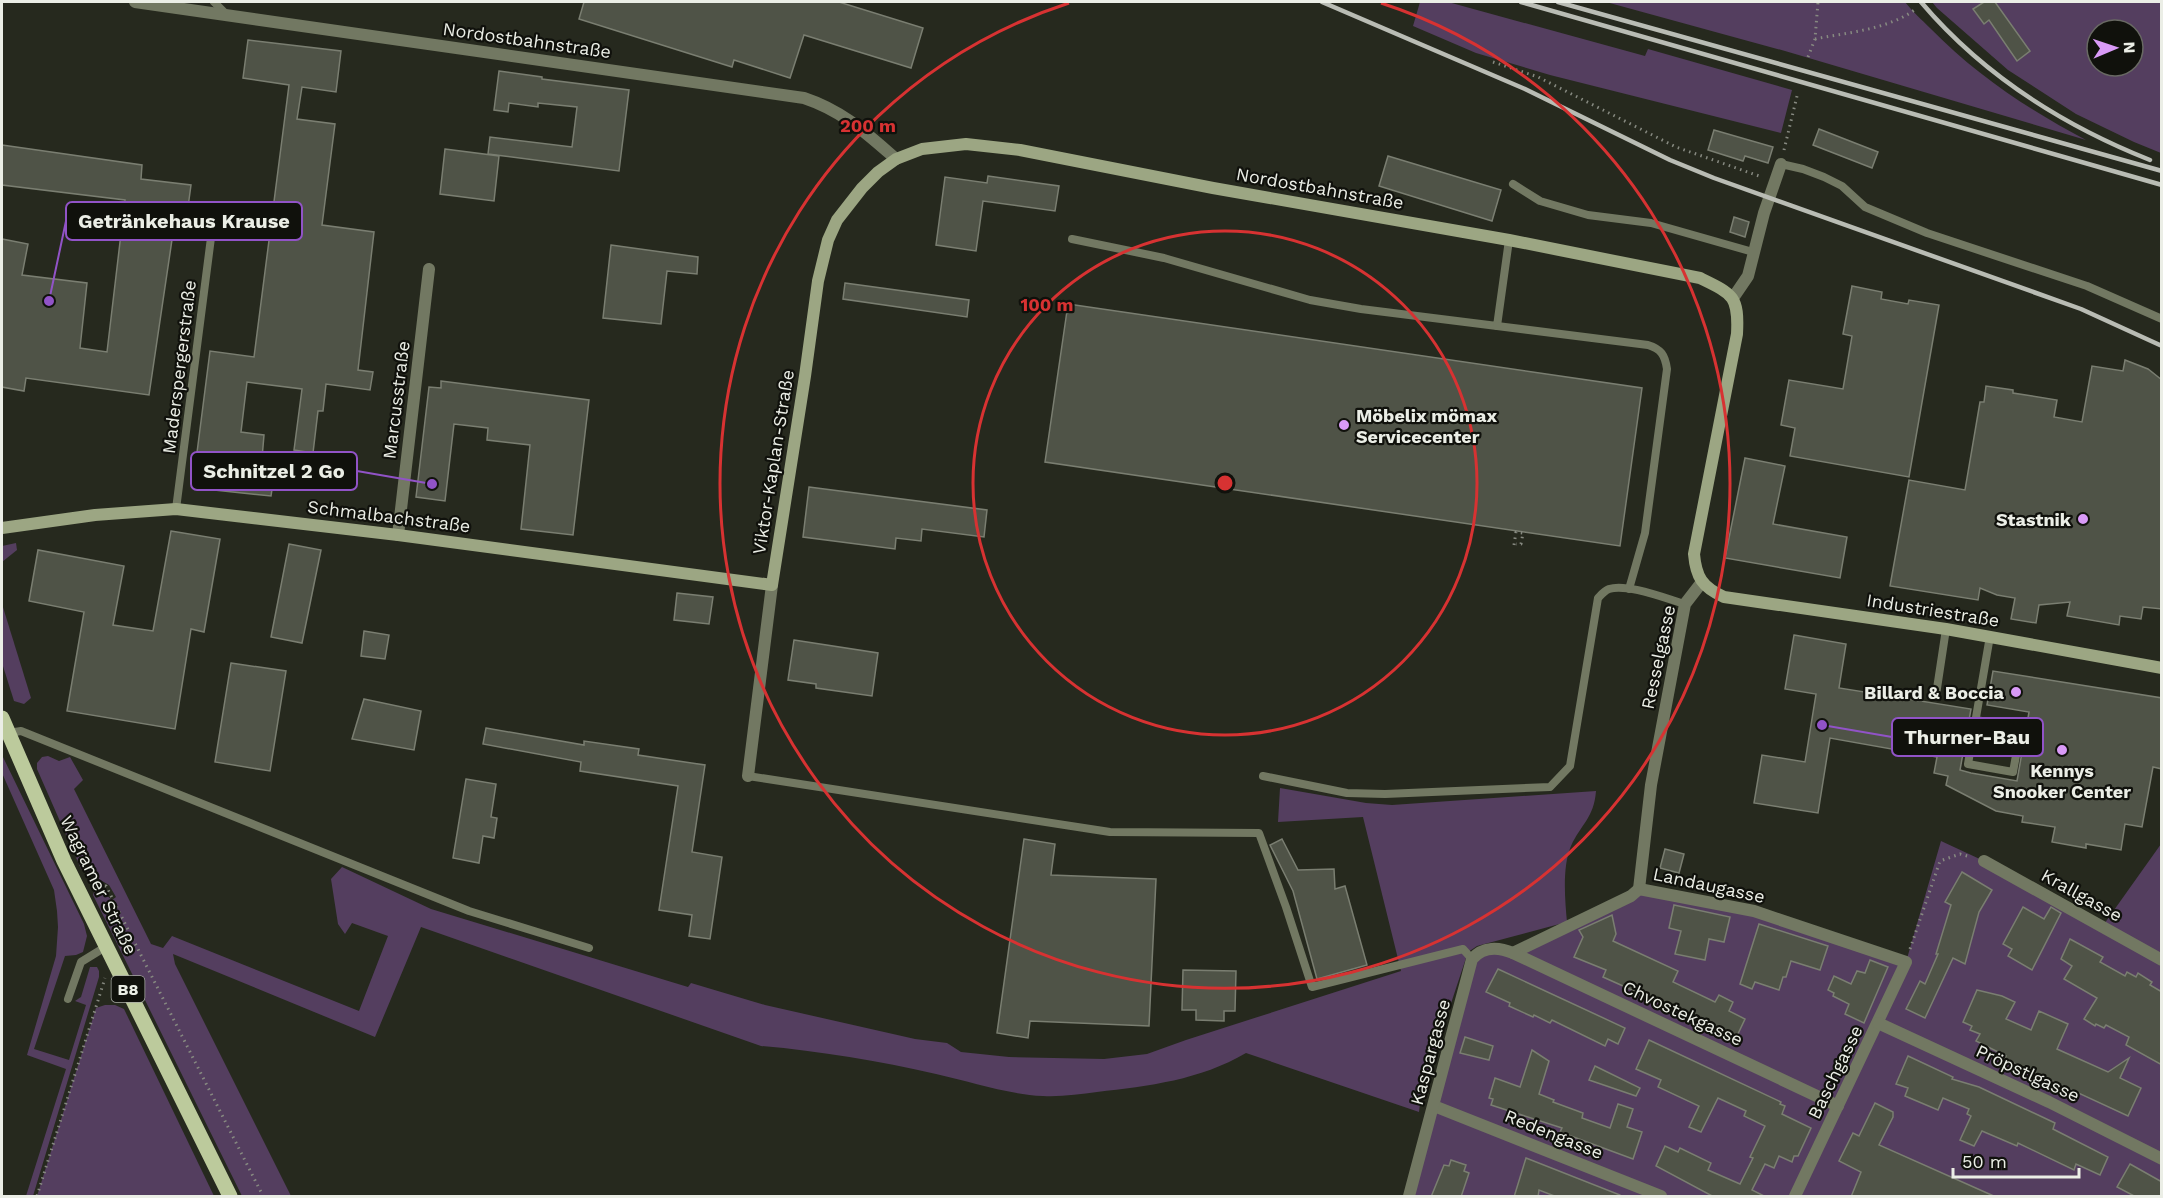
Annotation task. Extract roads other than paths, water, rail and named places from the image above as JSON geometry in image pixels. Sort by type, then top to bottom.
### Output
[{"type":"main road","name":"Wagramer Straße","points":[[2,718],[75,884],[230,1197]]},
{"type":"street","name":"Nordostbahnstraße","points":[[135,2],[804,98],[822,104],[856,124],[896,159]]},
{"type":"street","name":"Nordostbahnstraße","points":[[878,172],[896,159],[922,149],[946,145],[987,145],[1509,240],[1701,278],[1727,292],[1733,298]]},
{"type":"street","points":[[1702,582],[1695,569],[1694,554],[1737,334],[1738,315],[1733,298],[1748,276],[1764,213],[1781,164]]},
{"type":"street","name":"Viktor-Kaplan-Straße","points":[[748,776],[772,585],[822,261],[837,220],[878,172]]},
{"type":"street","name":"Marcusstraße","points":[[399,535],[429,269]]},
{"type":"street","name":"Schmalbachstraße","points":[[2,528],[95,515],[176,509],[399,535],[772,585]]},
{"type":"street","name":"Resselgasse","points":[[1639,889],[1651,785],[1685,604],[1702,582]]},
{"type":"street","name":"Industriestraße","points":[[1702,582],[1711,591],[1724,597],[1990,636],[2162,668]]},
{"type":"street","name":"Krallgasse","points":[[1984,861],[2162,960]]},
{"type":"street","name":"Landaugasse","points":[[1513,953],[1631,896],[1639,889],[1754,911],[1906,962]]},
{"type":"street","points":[[1472,959],[1476,954],[1494,948],[1502,948],[1513,953]]},
{"type":"street","name":"Chvostekgasse","points":[[1513,953],[1838,1106]]},
{"type":"street","name":"Kaspargasse","points":[[1409,1197],[1472,959]]},
{"type":"street","name":"Baschgasse","points":[[1795,1197],[1906,962]]},
{"type":"street","name":"Pröpstlgasse","points":[[1878,1023],[2049,1102],[2162,1159]]},
{"type":"street","name":"Redengasse","points":[[1434,1106],[1661,1197]]},
{"type":"lane","points":[[214,2],[227,15]]},
{"type":"lane","points":[[1781,164],[1803,169],[1842,186],[1865,207],[1907,224],[2087,286],[2162,319]]},
{"type":"lane","points":[[1513,184],[1540,201],[1588,215],[1651,223],[1753,252]]},
{"type":"lane","name":"Maderspergerstraße","points":[[176,509],[212,230]]},
{"type":"lane","points":[[1072,239],[1164,258],[1311,300],[1361,309],[1658,348],[1665,357],[1667,369],[1647,520],[1629,589]]},
{"type":"lane","points":[[1497,326],[1509,240]]},
{"type":"lane","points":[[1263,776],[1356,793],[1385,794],[1550,787],[1570,766],[1598,598],[1609,589],[1629,589],[1685,604]]},
{"type":"lane","points":[[1936,695],[1946,629]]},
{"type":"lane","points":[[1976,720],[2021,728],[2013,772],[1968,764],[1990,636]]},
{"type":"lane","points":[[8,733],[21,731],[469,911],[589,948]]},
{"type":"lane","points":[[748,776],[1110,832],[1259,833],[1287,907],[1312,987],[1463,950],[1472,959]]},
{"type":"lane","points":[[68,999],[81,962],[109,951]]},
{"type":"railway","points":[[1322,2],[1525,89],[1670,160],[1714,178],[2081,309],[2162,346]]},
{"type":"railway","points":[[1521,2],[2162,185]]},
{"type":"railway","points":[[1558,2],[2162,171]]},
{"type":"railway","points":[[1921,2],[1970,52],[2025,95],[2086,131],[2150,160]]},
{"type":"place","name":"Getränkehaus Krause","points":[[49,301]]},
{"type":"place","name":"Möbelix mömax Servicecenter","points":[[1344,425]]},
{"type":"place","name":"Schnitzel 2 Go","points":[[432,484]]},
{"type":"place","name":"Stastnik","points":[[2083,519]]},
{"type":"place","name":"Billard & Boccia","points":[[2016,692]]},
{"type":"place","name":"Thurner-Bau","points":[[1822,725]]},
{"type":"place","name":"Kennys Snooker Center","points":[[2062,750]]}]
